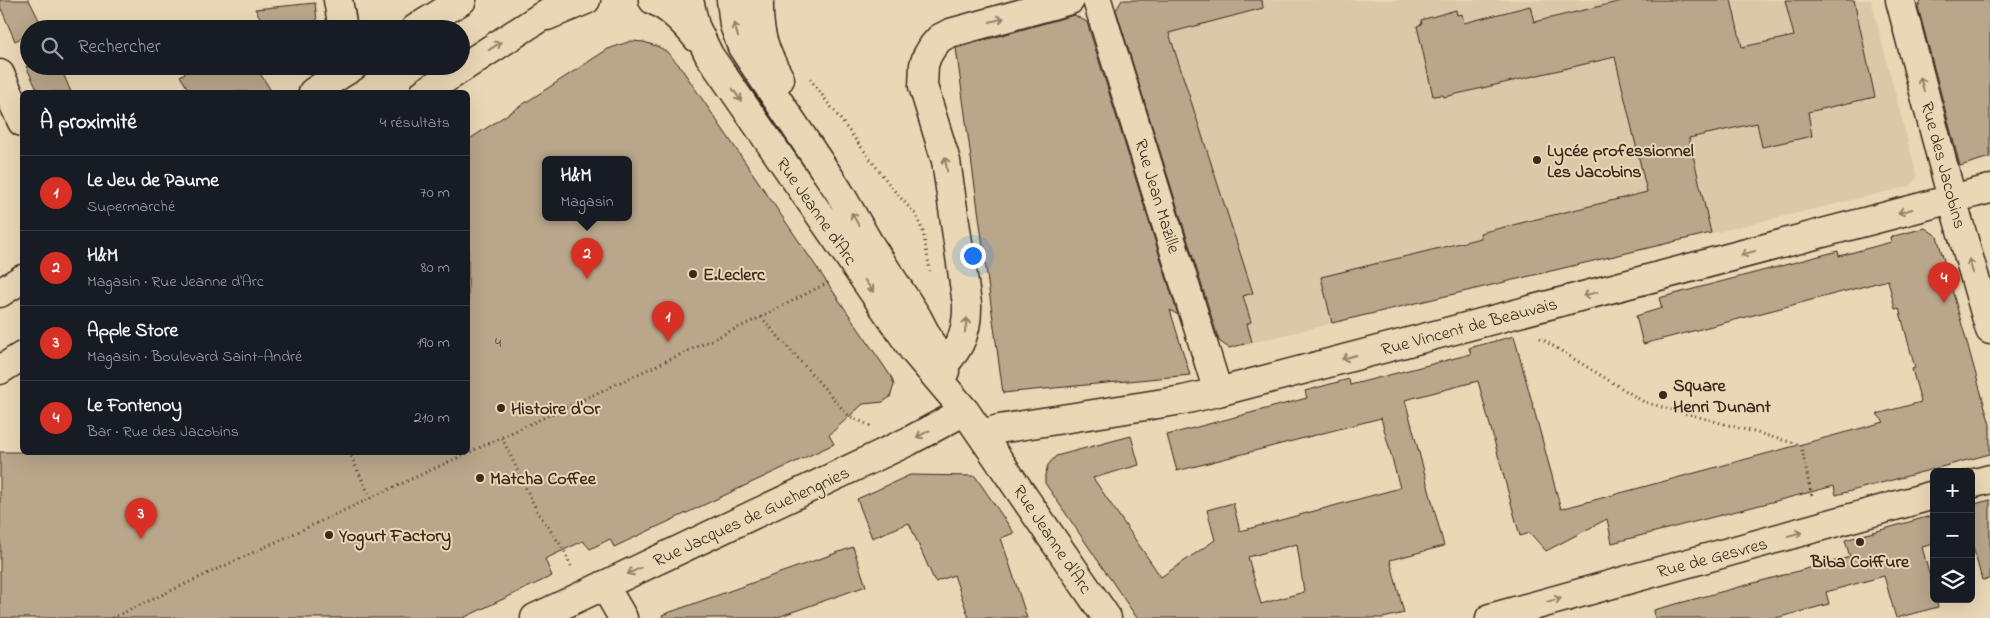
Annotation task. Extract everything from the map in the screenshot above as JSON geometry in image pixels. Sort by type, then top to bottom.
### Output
[{"type":"street","points":[[338,0],[341,20]]},
{"type":"street","points":[[430,20],[462,0]]},
{"type":"street","points":[[470,63],[567,0]]},
{"type":"street","points":[[532,22],[586,0]]},
{"type":"street","points":[[653,0],[664,6],[681,20],[709,54]]},
{"type":"street","name":"Rue Jeanne d'Arc","points":[[689,0],[697,32],[709,54],[909,344],[938,370]]},
{"type":"street","name":"Rue Jeanne d'Arc","points":[[731,0],[734,25],[742,47],[827,174],[917,317],[938,370],[1107,618]]},
{"type":"street","points":[[759,0],[759,26],[764,50],[799,112],[827,174]]},
{"type":"street","points":[[938,370],[954,354],[965,331],[967,304],[946,161],[928,103],[923,76],[924,65],[933,46],[940,38],[950,33],[1070,0]]},
{"type":"street","name":"Rue Jean Mazille","points":[[1097,0],[1218,392]]},
{"type":"street","name":"Rue des Jacobins","points":[[1900,0],[1952,199],[1990,330]]},
{"type":"street","points":[[0,74],[20,118]]},
{"type":"street","points":[[315,90],[339,75]]},
{"type":"street","points":[[428,90],[451,75]]},
{"type":"street","name":"Rue Vincent de Beauvais","points":[[982,434],[999,429],[1184,400],[1218,392],[1990,189]]},
{"type":"street","points":[[0,293],[20,280]]},
{"type":"street","points":[[0,370],[20,357]]},
{"type":"street","name":"Rue Jacques de Guehengnies","points":[[535,618],[909,441],[965,410]]},
{"type":"street","points":[[1975,483],[1990,478]]},
{"type":"street","name":"Rue de Gesvres","points":[[1490,618],[1930,496]]},
{"type":"street","points":[[604,585],[623,618]]},
{"type":"path","points":[[809,78],[887,181],[916,215],[923,232],[931,279]]},
{"type":"path","points":[[470,453],[761,317],[806,294]]},
{"type":"path","points":[[1530,309],[1540,338],[1644,402],[1800,445],[1818,528]]},
{"type":"path","points":[[761,317],[849,416]]},
{"type":"path","points":[[502,438],[537,511],[564,550]]},
{"type":"path","points":[[350,455],[371,499]]},
{"type":"path","points":[[112,618],[465,455]]},
{"type":"shaded area","name":"Lycée professionnel Les Jacobins","points":[[1122,0],[1871,0],[1917,177],[1911,186],[1229,348],[1221,343],[1115,14]]},
{"type":"building","points":[[0,0],[29,0],[39,20],[20,20],[20,38],[15,41],[0,6]]},
{"type":"building","points":[[1122,0],[1262,0],[1263,8],[1169,33],[1253,293],[1243,296],[1251,322],[1247,324],[1252,342],[1229,348],[1219,341],[1116,10]]},
{"type":"building","points":[[1626,0],[1731,0],[1742,47],[1794,36],[1785,0],[1854,0],[1875,97],[1808,112],[1812,136],[1762,147],[1757,123],[1689,138],[1711,233],[1332,323],[1321,277],[1481,238],[1480,233],[1647,192],[1615,57],[1444,97],[1443,95],[1433,96],[1417,26],[1422,24],[1421,20],[1456,10],[1457,15],[1462,14],[1464,23],[1530,6],[1534,22]]},
{"type":"building","points":[[1922,0],[1990,0],[1990,157],[1960,166],[1918,7]]},
{"type":"building","points":[[315,3],[317,20],[262,20],[255,9]]},
{"type":"building","points":[[1074,15],[1087,22],[1178,315],[1170,310],[1190,375],[1003,393],[956,48]]},
{"type":"building","points":[[631,41],[644,42],[659,47],[667,52],[679,65],[892,378],[894,385],[890,397],[883,402],[863,404],[829,435],[834,444],[614,547],[610,539],[590,549],[583,541],[545,559],[552,576],[463,618],[0,618],[0,452],[20,452],[20,455],[470,455],[470,139],[608,49]]},
{"type":"building","points":[[30,75],[64,75],[70,90],[37,90]]},
{"type":"building","points":[[261,75],[271,90],[189,90],[180,76]]},
{"type":"building","points":[[1925,228],[1937,236],[1990,425],[1990,454],[1937,468],[1930,468],[1930,470],[1836,495],[1834,486],[1612,543],[1607,519],[1546,551],[1530,533],[1520,536],[1478,381],[1405,400],[1444,546],[1390,560],[1404,613],[1383,618],[1137,618],[1045,483],[1048,465],[1056,456],[1131,436],[1139,465],[1093,478],[1161,577],[1215,540],[1207,510],[1233,503],[1240,531],[1400,488],[1381,418],[1177,471],[1167,435],[1307,398],[1305,391],[1349,379],[1350,385],[1471,354],[1469,348],[1514,336],[1561,509],[1884,422],[1877,414],[1921,402],[1912,369],[1915,368],[1899,308],[1895,309],[1888,280],[1643,344],[1636,316],[1662,308],[1659,298],[1838,251],[1839,256],[1891,242],[1890,237]],"holes":[[[1297,544],[1304,592],[1261,604],[1248,557]]]},
{"type":"building","points":[[910,475],[975,476],[1014,533],[1001,538],[1027,618],[969,618],[954,575],[935,582],[909,523],[872,538],[857,499]]},
{"type":"building","points":[[1990,500],[1990,579],[1982,580],[1975,554],[1975,504]]},
{"type":"building","points":[[1930,516],[1930,545],[1922,547],[1930,577],[1930,603],[1937,603],[1938,607],[1896,618],[1884,576],[1826,592],[1829,604],[1776,618],[1655,618],[1654,610],[1850,557],[1845,540]]},
{"type":"building","points":[[853,547],[866,586],[775,618],[663,618],[662,615]]},
{"type":"place","name":"Lycée professionnel Les Jacobins","points":[[1537,160]]},
{"type":"place","name":"E.Leclerc","points":[[693,274]]},
{"type":"place","name":"H&M","points":[[587,279]]},
{"type":"place","name":"Le Fontenoy","points":[[1944,303]]},
{"type":"place","name":"Le Jeu de Paume","points":[[668,342]]},
{"type":"place","name":"Square Henri Dunant","points":[[1663,395]]},
{"type":"place","name":"Histoire d'Or","points":[[501,408]]},
{"type":"place","name":"Matcha Coffee","points":[[480,478]]},
{"type":"place","name":"Yogurt Factory","points":[[329,535]]},
{"type":"place","name":"Apple Store","points":[[141,539]]},
{"type":"place","name":"Biba Coiffure","points":[[1860,542]]}]
